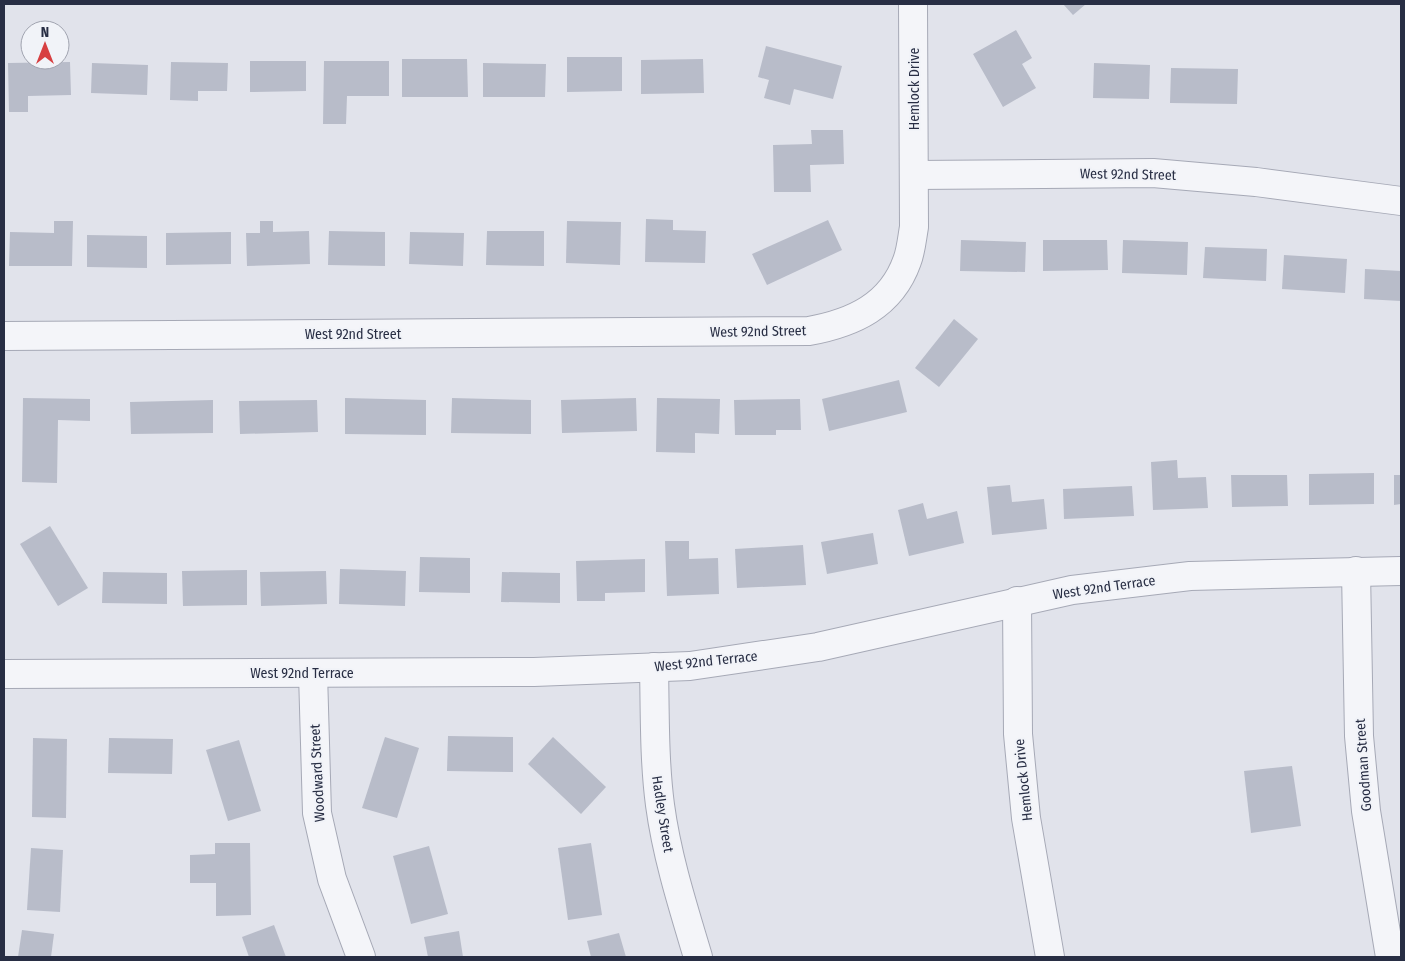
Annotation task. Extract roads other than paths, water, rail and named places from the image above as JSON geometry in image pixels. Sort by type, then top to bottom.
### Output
[{"type":"street","name":"Hemlock Drive","points":[[913,4],[914,174]]},
{"type":"street","name":"West 92nd Street","points":[[4,336],[809,331],[837,326],[869,312],[896,284],[907,261],[914,227],[914,174],[1153,173],[1256,182],[1401,200]]},
{"type":"street","name":"Goodman Street","points":[[1356,571],[1359,726],[1366,811],[1390,957]]},
{"type":"street","name":"West 92nd Terrace","points":[[4,674],[534,672],[690,666],[818,647],[1072,590],[1190,576],[1401,571]]},
{"type":"street","name":"Hemlock Drive","points":[[1017,601],[1018,734],[1026,818],[1050,957]]},
{"type":"street","name":"Hadley Street","points":[[654,667],[655,750],[660,805],[672,871],[698,957]]},
{"type":"street","name":"Woodward Street","points":[[313,673],[317,813],[332,879],[361,957]]}]
